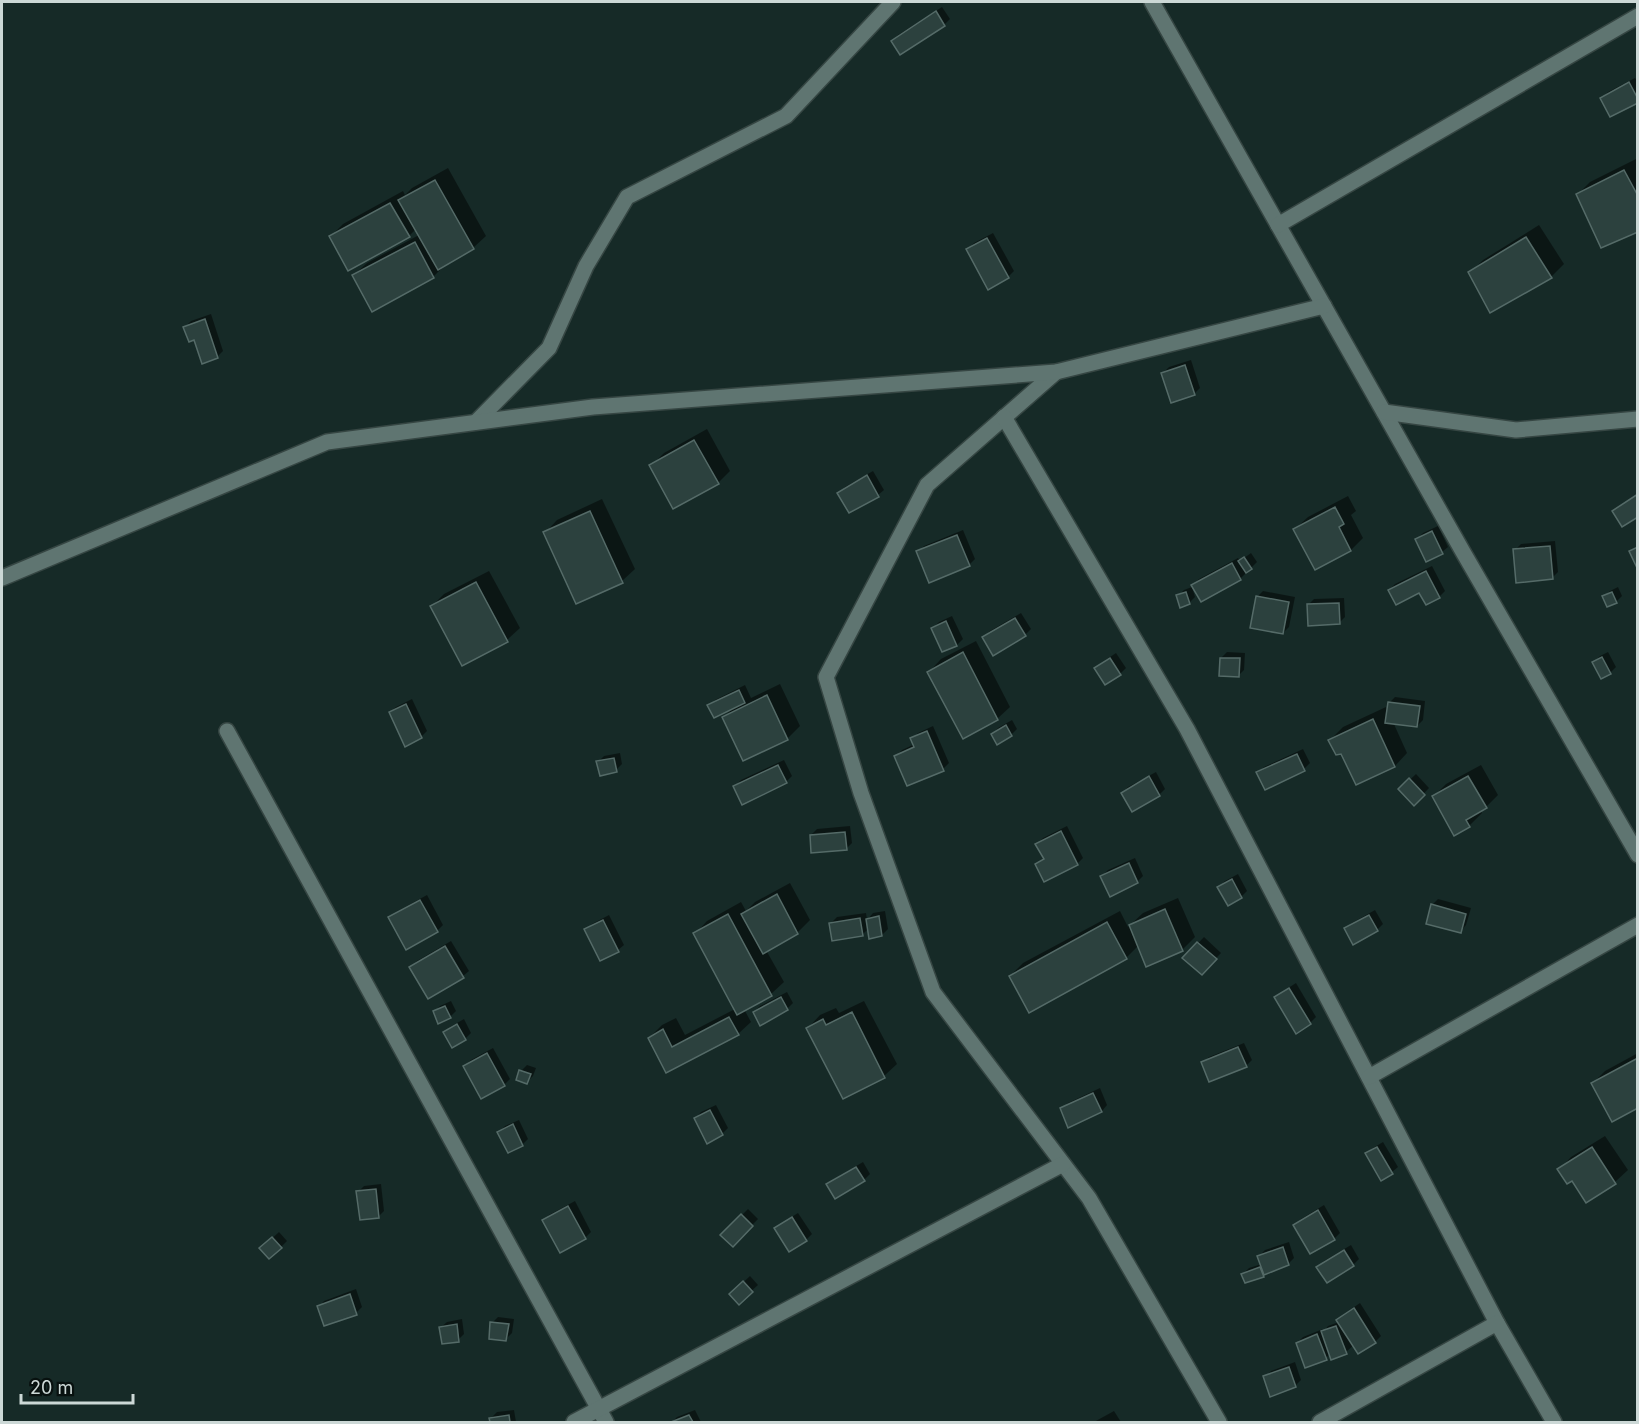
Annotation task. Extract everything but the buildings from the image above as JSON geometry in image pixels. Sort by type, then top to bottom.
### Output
[{"type":"street","points":[[476,422],[549,348],[586,266],[627,197],[786,116],[893,2]]},
{"type":"street","points":[[1152,2],[1638,855]]},
{"type":"street","points":[[1278,225],[1638,16]]},
{"type":"street","points":[[2,578],[327,442],[593,407],[1056,372],[1324,306]]},
{"type":"street","points":[[1056,372],[927,485],[826,677],[861,793],[933,992],[1089,1198],[1219,1422]]},
{"type":"street","points":[[1384,412],[1516,429],[1638,418]]},
{"type":"street","points":[[1004,417],[1187,729],[1497,1323],[1554,1422]]},
{"type":"street","points":[[227,731],[606,1422]]},
{"type":"street","points":[[1369,1077],[1638,925]]},
{"type":"street","points":[[574,1422],[1063,1164]]},
{"type":"street","points":[[1320,1422],[1497,1323]]}]
